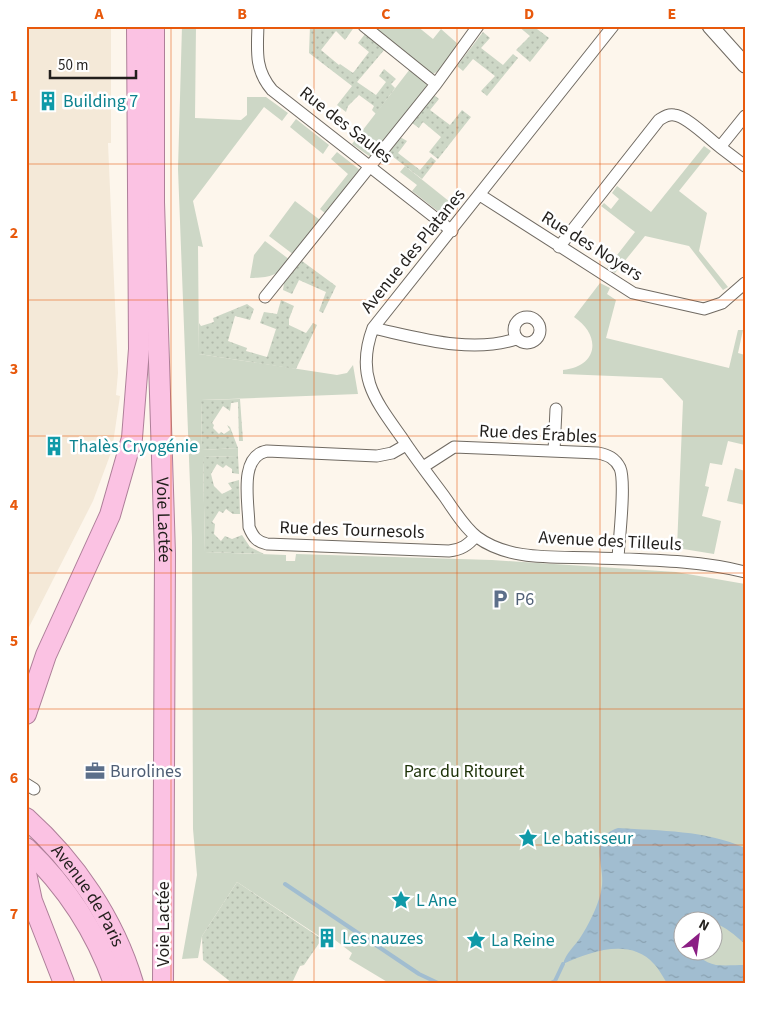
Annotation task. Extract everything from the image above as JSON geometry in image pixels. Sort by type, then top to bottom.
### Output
[{"type":"highway","points":[[26,714],[46,655],[110,515],[132,438],[139,349],[137,26]]},
{"type":"highway","name":"Voie Lactée","points":[[154,26],[154,202],[165,554],[163,983]]},
{"type":"highway","name":"Avenue de Paris","points":[[26,818],[73,867],[94,897],[128,963],[133,983]]},
{"type":"highway","name":"Avenue de Paris","points":[[26,848],[55,879],[74,904],[98,945],[114,983]]},
{"type":"highway","points":[[26,873],[32,901],[64,983]]},
{"type":"street","name":"Rue des Saules","points":[[258,26],[256,58],[258,70],[272,90],[452,231]]},
{"type":"street","points":[[364,26],[436,84]]},
{"type":"street","points":[[265,297],[436,84],[478,26]]},
{"type":"street","name":"Avenue des Platanes","points":[[476,536],[406,445],[378,404],[367,377],[365,359],[373,328],[613,26]]},
{"type":"street","points":[[710,26],[745,65]]},
{"type":"street","points":[[559,247],[659,120],[667,115],[683,118],[745,166]]},
{"type":"street","points":[[720,147],[745,116]]},
{"type":"street","name":"Rue des Noyers","points":[[480,195],[633,294],[698,309],[711,308],[722,303],[745,283]]},
{"type":"street","points":[[373,328],[444,343],[497,344],[516,338]]},
{"type":"street","points":[[554,451],[556,409]]},
{"type":"street","name":"Rue des Tournesols","points":[[406,445],[392,453],[377,456],[259,453],[252,458],[248,468],[249,527],[252,535],[259,542],[267,544],[449,551],[463,548],[476,536]]},
{"type":"street","name":"Rue des Érables","points":[[423,467],[454,447],[598,453],[609,456],[616,461],[622,476],[618,558]]},
{"type":"street","name":"Avenue des Tilleuls","points":[[476,536],[498,549],[516,554],[684,562],[725,567],[745,572]]},
{"type":"shaded area","points":[[26,26],[111,26],[111,143],[108,143],[118,373],[116,395],[120,396],[112,450],[93,501],[26,633]]},
{"type":"green space","name":"Parc du Ritouret","points":[[182,26],[196,26],[195,118],[241,120],[247,115],[247,97],[266,97],[288,113],[282,121],[264,107],[193,201],[203,247],[198,246],[199,354],[337,375],[347,373],[353,365],[358,394],[201,400],[202,450],[238,448],[238,456],[203,457],[205,552],[286,555],[286,561],[295,561],[296,554],[492,560],[676,572],[745,584],[745,983],[389,983],[349,959],[352,953],[326,933],[322,938],[237,882],[202,936],[198,958],[182,959],[197,875],[193,829],[192,537],[178,169]]},
{"type":"green space","points":[[310,26],[355,26],[345,40],[336,31],[321,50],[339,65],[353,73],[369,52],[358,43],[365,34],[385,49],[357,82],[376,95],[386,82],[379,76],[384,69],[396,79],[391,84],[395,88],[376,114],[372,110],[374,106],[359,95],[348,106],[346,112],[337,105],[352,86],[309,53]]},
{"type":"green space","points":[[372,26],[417,26],[433,39],[441,29],[458,44],[440,70],[433,74]]},
{"type":"green space","points":[[518,26],[533,26],[549,38],[530,62],[516,50],[530,36]]},
{"type":"green space","points":[[483,32],[490,38],[481,48],[503,65],[513,54],[518,58],[487,96],[481,91],[495,76],[473,59],[463,71],[457,66]]},
{"type":"green space","points":[[410,69],[427,86],[372,156],[369,156],[352,144]]},
{"type":"green space","points":[[434,95],[439,99],[430,110],[450,125],[462,110],[471,117],[438,159],[429,152],[441,137],[423,122],[419,128],[412,123]]},
{"type":"green space","points":[[296,119],[329,145],[323,154],[290,127]]},
{"type":"green space","points":[[400,137],[407,141],[398,153],[420,170],[431,157],[436,161],[422,179],[388,153]]},
{"type":"green space","points":[[704,146],[711,151],[679,191],[707,213],[699,251],[728,287],[723,290],[689,246],[645,236],[615,273],[607,268],[635,232],[601,206],[604,203],[611,209],[619,199],[612,193],[617,186],[651,212]]},
{"type":"green space","points":[[337,152],[360,170],[326,214],[320,209],[348,174],[331,159]]},
{"type":"green space","points":[[405,166],[455,206],[448,215],[444,216],[412,191],[417,185],[400,172]]},
{"type":"green space","points":[[295,201],[320,220],[294,255],[269,236]]},
{"type":"green space","points":[[265,241],[290,260],[281,270],[273,275],[250,278],[254,255]]},
{"type":"green space","points":[[302,261],[336,286],[323,313],[319,311],[326,292],[299,280],[292,294],[283,290],[284,283]]},
{"type":"green space","points":[[600,283],[610,288],[607,294],[616,300],[606,338],[729,368],[738,330],[743,330],[738,353],[745,355],[745,445],[728,441],[722,465],[710,463],[705,486],[709,487],[702,516],[721,521],[714,554],[677,548],[683,401],[662,378],[563,374],[563,370],[584,363],[592,349],[589,332],[574,317]]},
{"type":"green space","points":[[281,300],[294,306],[289,319],[289,325],[306,333],[313,323],[317,325],[296,369],[199,354],[199,323],[201,326],[214,322],[213,318],[247,304],[254,309],[250,320],[235,316],[228,341],[247,348],[246,351],[267,357],[276,329],[260,323],[264,312],[277,314]]},
{"type":"green space","points":[[240,399],[243,441],[239,441],[238,402],[231,403],[230,411],[223,406],[212,423],[214,425],[213,428],[219,434],[221,432],[224,434],[230,430],[227,425],[230,427],[238,448],[202,450],[201,400]]},
{"type":"green space","points":[[238,456],[239,474],[232,473],[232,469],[226,465],[223,468],[217,464],[211,474],[214,486],[222,494],[232,489],[228,483],[239,480],[240,514],[233,514],[226,509],[223,513],[219,511],[212,522],[215,524],[214,534],[221,541],[225,536],[232,539],[242,535],[250,547],[264,554],[205,552],[203,457]]},
{"type":"green space","points":[[735,468],[745,471],[745,505],[727,501]]},
{"type":"green space","points":[[237,882],[322,939],[304,965],[300,966],[292,983],[232,983],[203,960],[202,936]]},
{"type":"water","points":[[618,828],[667,831],[714,838],[745,848],[745,944],[724,928],[724,912],[674,912],[674,962],[745,965],[745,983],[667,983],[656,966],[644,956],[622,949],[610,949],[585,955],[563,964],[568,953],[587,927],[595,910],[602,883],[600,846],[602,839],[608,833]]},
{"type":"waterway","points":[[285,884],[419,974],[438,983]]},
{"type":"waterway","points":[[551,983],[555,981],[563,964]]},
{"type":"place","name":"Building 7","points":[[48,101]]},
{"type":"place","name":"Thalès Cryogénie","points":[[54,446]]},
{"type":"place","name":"P6","points":[[500,599]]},
{"type":"place","name":"Burolines","points":[[95,771]]},
{"type":"place","name":"Le batisseur","points":[[528,838]]},
{"type":"place","name":"L Ane","points":[[401,900]]},
{"type":"place","name":"Les nauzes","points":[[327,938]]},
{"type":"place","name":"La Reine","points":[[476,940]]}]
